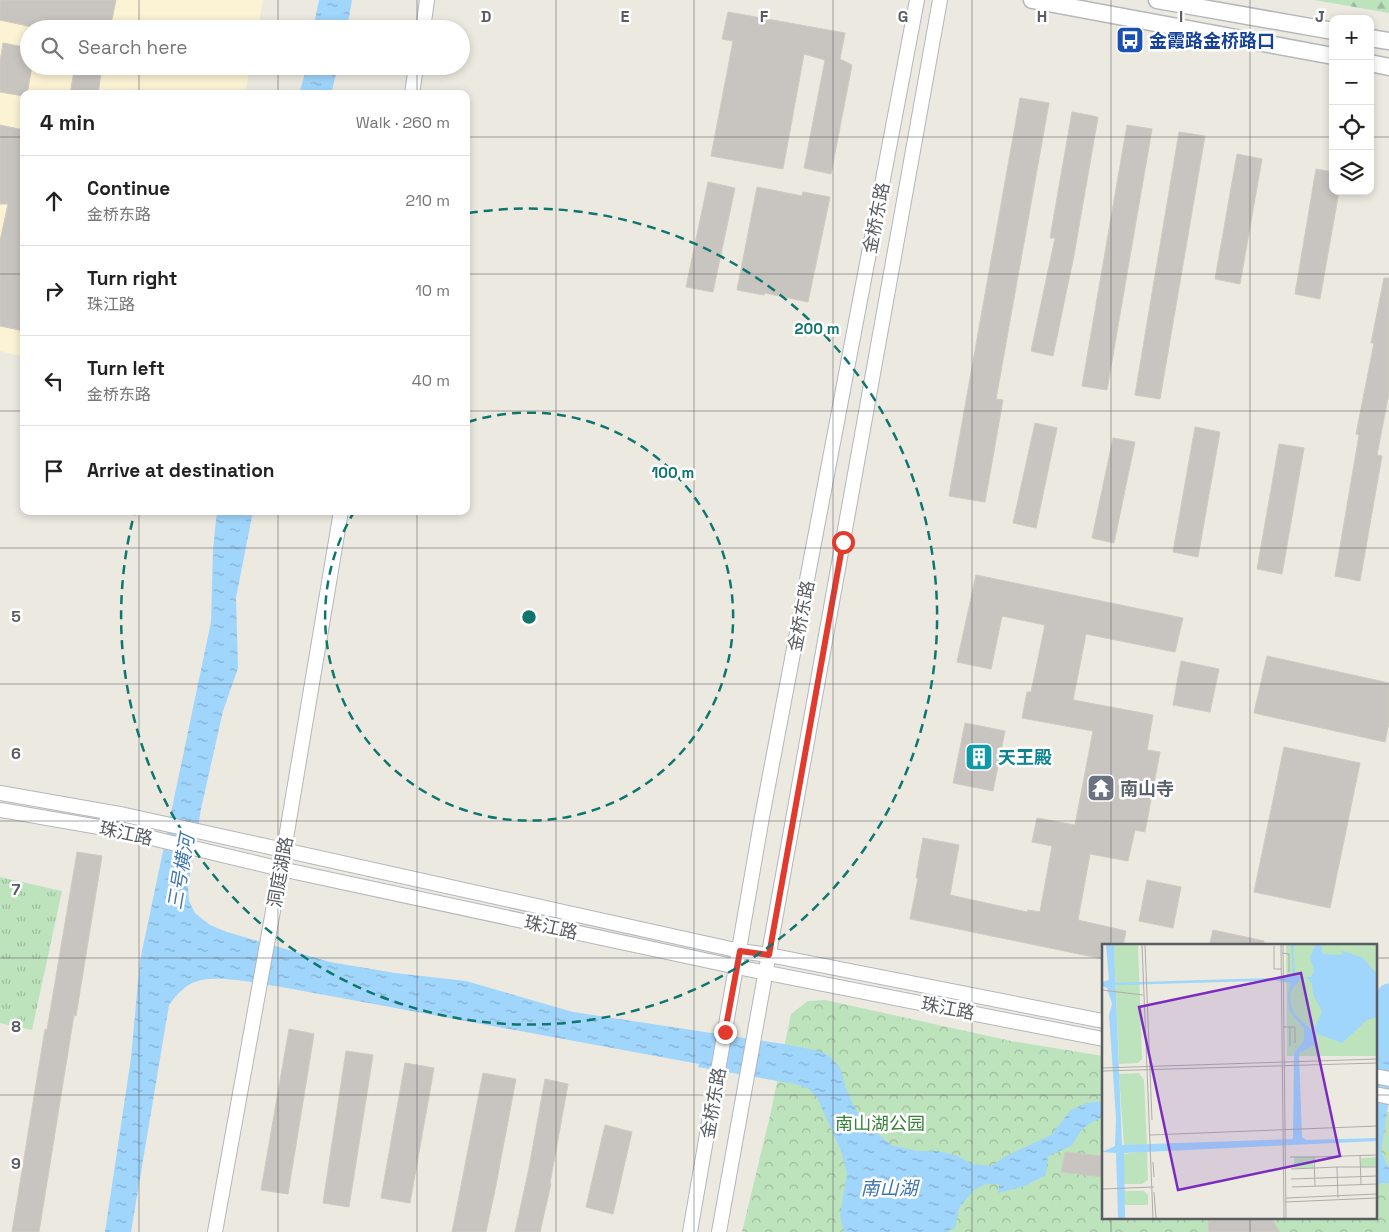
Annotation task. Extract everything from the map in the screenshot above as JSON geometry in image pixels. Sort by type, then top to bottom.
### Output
[{"type":"main road","points":[[1032,0],[1329,55]]},
{"type":"main road","points":[[1157,0],[1329,30]]},
{"type":"main road","points":[[1374,39],[1389,41]]},
{"type":"main road","points":[[1374,64],[1389,67]]},
{"type":"street","points":[[424,20],[427,0]]},
{"type":"street","name":"金桥东路","points":[[690,1232],[762,817],[917,0]]},
{"type":"street","name":"金桥东路","points":[[719,1232],[940,0]]},
{"type":"street","points":[[413,90],[415,75]]},
{"type":"street","name":"洞庭湖路","points":[[215,1232],[281,869],[340,515]]},
{"type":"street","name":"珠江路","points":[[0,793],[125,815],[740,951],[769,955],[1102,1022]]},
{"type":"street","name":"珠江路","points":[[0,810],[151,838],[281,869],[737,967],[1102,1039]]},
{"type":"street","points":[[1376,1076],[1389,1079]]},
{"type":"street","points":[[1376,1094],[1389,1097]]},
{"type":"shaded area","points":[[0,0],[263,0],[260,20],[20,20],[20,75],[248,75],[246,90],[20,90],[20,356],[0,351]]},
{"type":"green space","points":[[1314,0],[1389,0],[1389,13]]},
{"type":"green space","points":[[0,877],[62,891],[32,1030],[0,1023]]},
{"type":"green space","name":"南山湖公园","points":[[825,1000],[1011,1041],[1102,1056],[1102,1220],[1376,1220],[1376,1109],[1389,1112],[1389,1232],[742,1232],[770,1116],[791,1014],[808,1001]]},
{"type":"water","points":[[319,0],[352,0],[349,20],[315,20]]},
{"type":"water","points":[[304,75],[336,75],[332,90],[300,90]]},
{"type":"water","points":[[217,515],[252,515],[236,598],[238,668],[223,711],[201,809],[188,887],[189,901],[195,913],[210,925],[227,932],[330,962],[395,973],[466,981],[573,1012],[819,1051],[828,1055],[840,1068],[846,1089],[856,1110],[873,1130],[891,1145],[916,1151],[938,1151],[955,1155],[972,1164],[991,1166],[1006,1156],[1051,1135],[1071,1110],[1087,1103],[1102,1101],[1102,1117],[1090,1123],[1081,1131],[1071,1146],[1048,1156],[1046,1175],[1025,1186],[998,1193],[999,1184],[986,1184],[974,1190],[959,1208],[955,1228],[946,1232],[844,1232],[840,1215],[847,1173],[841,1151],[817,1097],[809,1089],[795,1084],[698,1067],[699,1064],[276,986],[236,980],[205,979],[185,987],[169,1005],[131,1232],[105,1232],[131,1058],[140,961],[211,622],[213,549]]},
{"type":"water","points":[[1376,1044],[1389,1047],[1389,1100],[1381,1151],[1389,1166],[1389,1183],[1382,1183],[1376,1186]]},
{"type":"building","points":[[0,0],[116,0],[112,20],[20,20],[20,24],[0,20]]},
{"type":"building","points":[[728,12],[845,33],[840,59],[852,65],[831,174],[804,168],[825,60],[804,54],[783,169],[711,156],[733,41],[722,39]]},
{"type":"building","points":[[3,43],[20,46],[20,75],[30,75],[28,90],[20,90],[20,95],[0,92],[0,62]]},
{"type":"building","points":[[73,75],[101,75],[99,90],[71,90]]},
{"type":"building","points":[[1020,98],[1049,103],[996,399],[1003,400],[985,502],[949,496]]},
{"type":"building","points":[[1072,112],[1098,117],[1074,255],[1053,356],[1031,351],[1055,238],[1050,238]]},
{"type":"building","points":[[0,125],[20,129],[20,330],[0,326],[0,241],[8,204],[0,204]]},
{"type":"building","points":[[1127,125],[1152,129],[1107,390],[1082,386]]},
{"type":"building","points":[[1179,132],[1205,136],[1160,399],[1135,395]]},
{"type":"building","points":[[1237,154],[1262,159],[1240,284],[1215,279]]},
{"type":"building","points":[[1316,169],[1329,171],[1329,195],[1338,195],[1320,299],[1295,294]]},
{"type":"building","points":[[708,182],[735,188],[713,292],[686,287]]},
{"type":"building","points":[[757,187],[802,196],[803,192],[830,197],[808,302],[765,293],[764,295],[737,290]]},
{"type":"building","points":[[1384,278],[1389,278],[1389,393],[1377,455],[1382,456],[1360,581],[1335,576],[1359,435],[1356,434],[1374,343],[1371,343]]},
{"type":"building","points":[[1035,423],[1057,428],[1036,528],[1013,523]]},
{"type":"building","points":[[1195,427],[1220,432],[1198,557],[1173,552]]},
{"type":"building","points":[[1113,438],[1135,442],[1114,543],[1092,538]]},
{"type":"building","points":[[1279,444],[1304,448],[1282,574],[1257,569]]},
{"type":"building","points":[[976,575],[1183,618],[1175,652],[1086,634],[1073,700],[1153,715],[1147,750],[1160,752],[1145,832],[1135,830],[1128,861],[1090,854],[1078,920],[1126,931],[1123,944],[1102,944],[1102,959],[910,919],[923,838],[959,845],[950,895],[1027,912],[1028,910],[1040,912],[1052,846],[1032,842],[1037,818],[1075,825],[1093,731],[1022,718],[1027,692],[1031,692],[1045,625],[1002,616],[991,669],[957,662]]},
{"type":"building","points":[[1267,656],[1389,683],[1389,722],[1385,742],[1254,713]]},
{"type":"building","points":[[1181,661],[1219,669],[1210,712],[1173,705]]},
{"type":"building","name":"天王殿","points":[[965,723],[1005,731],[993,791],[953,783]]},
{"type":"building","points":[[1284,747],[1360,763],[1330,908],[1254,892]]},
{"type":"building","points":[[77,852],[102,856],[76,1016],[74,1015],[39,1232],[12,1232],[45,1029],[47,1030]]},
{"type":"building","points":[[1147,880],[1181,887],[1173,928],[1139,921]]},
{"type":"building","points":[[1213,930],[1264,941],[1263,944],[1210,944]]},
{"type":"building","points":[[289,1029],[314,1034],[288,1194],[261,1190]]},
{"type":"building","points":[[346,1051],[373,1055],[349,1207],[323,1203]]},
{"type":"building","points":[[405,1063],[434,1068],[410,1203],[381,1198]]},
{"type":"building","points":[[483,1073],[516,1079],[495,1190],[486,1232],[452,1232]]},
{"type":"building","points":[[545,1079],[568,1084],[551,1184],[540,1232],[515,1232],[529,1168]]},
{"type":"building","points":[[605,1125],[632,1132],[613,1214],[586,1207]]},
{"type":"building","points":[[1065,1152],[1102,1156],[1102,1177],[1061,1172]]},
{"type":"building","points":[[1214,1220],[1272,1220],[1280,1232],[1209,1232],[1208,1222]]},
{"type":"waterway","points":[[1379,1045],[1389,996]]},
{"type":"place","name":"金霞路金桥路口","points":[[1130,40]]},
{"type":"place","name":"天王殿","points":[[979,757]]},
{"type":"place","name":"南山寺","points":[[1101,788]]},
{"type":"route","points":[[725,1032],[740,951],[769,955],[843,542]]},
{"type":"water label","name":"三号横河","points":[[181,872]]},
{"type":"water label","name":"南山湖","points":[[889,1188]]}]
